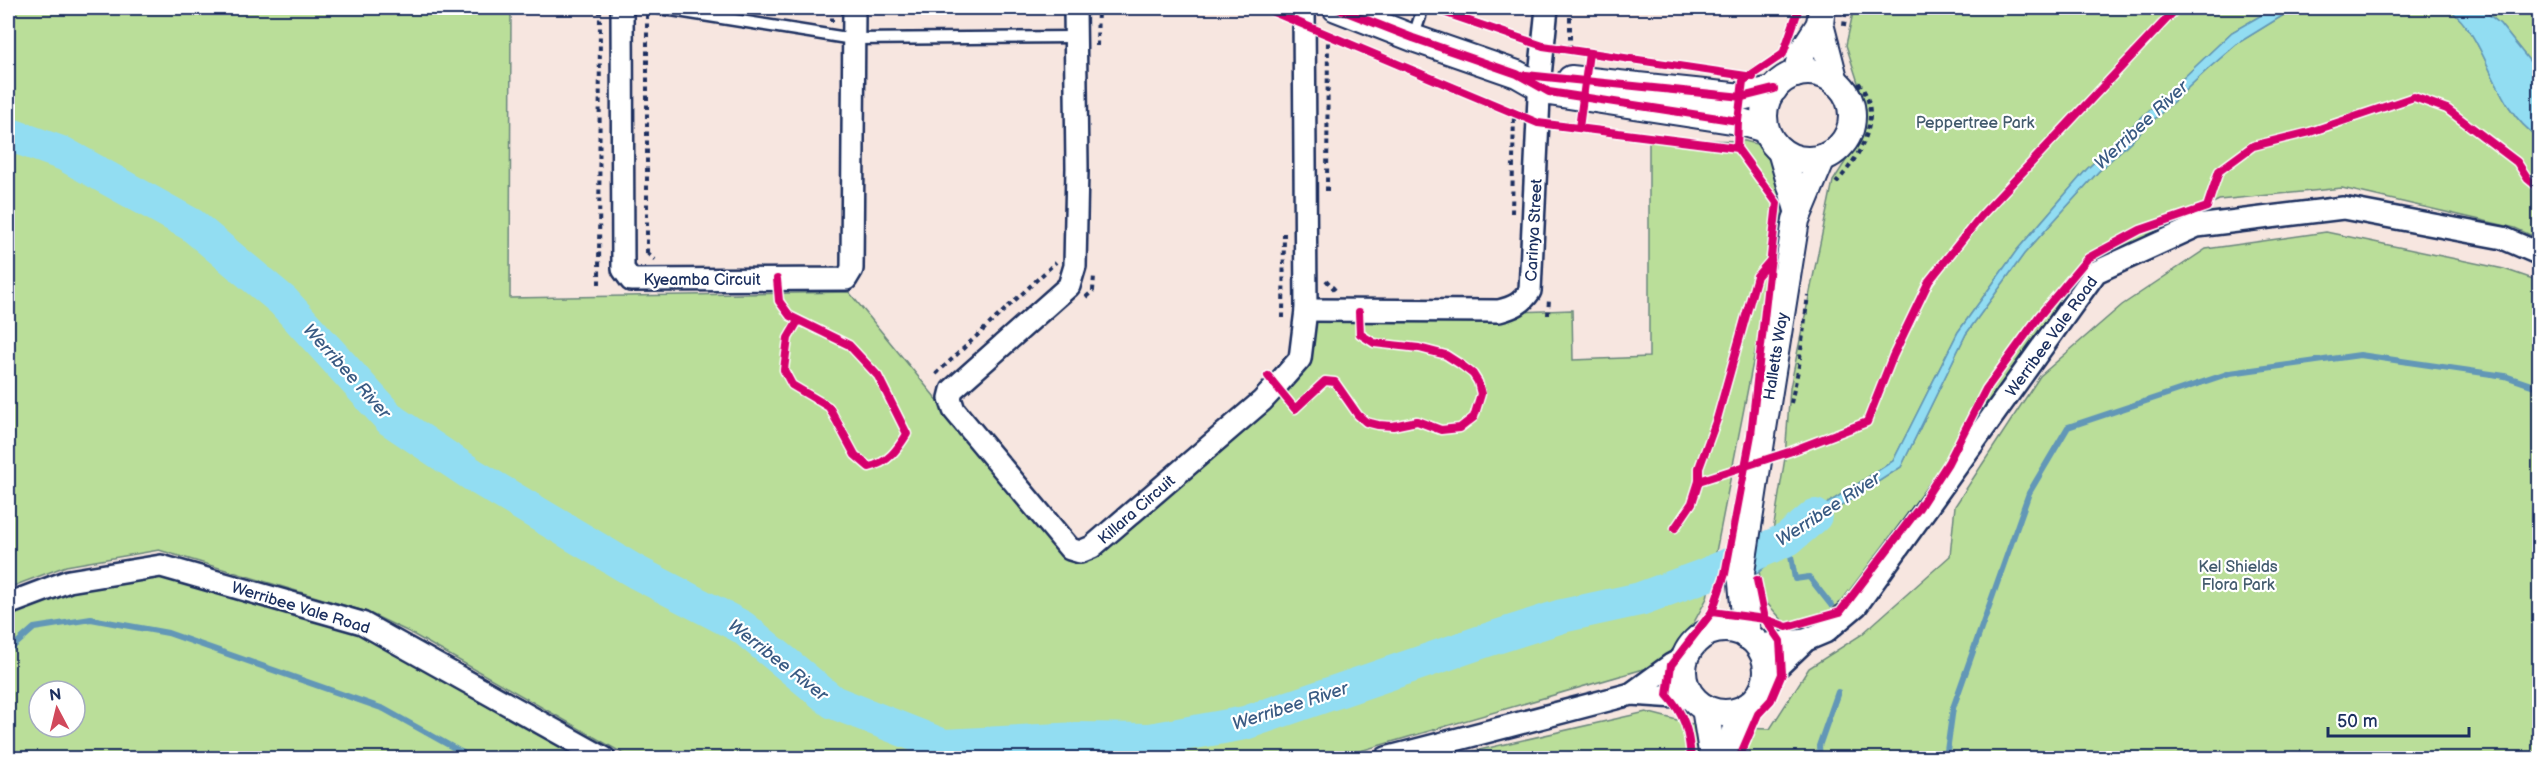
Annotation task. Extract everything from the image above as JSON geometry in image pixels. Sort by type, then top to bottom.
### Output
[{"type":"street","name":"Kyeamba Circuit","points":[[622,8],[623,269],[631,279],[846,279],[852,269],[854,8]]},
{"type":"street","name":"Killara Circuit","points":[[1075,8],[1077,168],[1075,266],[1069,286],[952,390],[950,398],[954,410],[1070,549],[1080,552],[1092,547],[1262,401],[1300,359],[1306,310],[1304,15]]},
{"type":"street","points":[[1336,8],[1413,38],[1534,79],[1742,97],[1774,89]]},
{"type":"street","name":"Carinya Street","points":[[1306,310],[1499,311],[1515,307],[1530,291],[1538,123],[1534,79],[1544,46],[1547,8]]},
{"type":"street","points":[[1796,74],[1802,52],[1821,16]]},
{"type":"street","points":[[1821,16],[1844,80],[1844,92],[1850,104],[1852,117],[1849,130],[1843,142],[1834,152],[1822,158],[1808,160],[1794,158],[1781,151],[1765,129],[1765,108],[1774,89],[1788,77],[1796,74],[1816,74],[1844,80]]},
{"type":"street","points":[[1534,79],[1549,92],[1738,121],[1765,129]]},
{"type":"street","points":[[1781,151],[1798,210]]},
{"type":"street","points":[[1798,210],[1822,158]]},
{"type":"street","name":"Werribee Vale Road","points":[[1767,677],[1806,640],[1825,632],[1857,605],[2096,272],[2197,226],[2343,208],[2503,238],[2540,254]]},
{"type":"street","name":"Halletts Way","points":[[1709,632],[1723,614],[1741,572],[1798,210]]},
{"type":"street","name":"Werribee Vale Road","points":[[8,604],[69,581],[161,566],[362,623],[604,759]]},
{"type":"street","name":"Halletts Way","points":[[1741,572],[1752,640]]},
{"type":"street","points":[[1631,694],[1698,703],[1717,713],[1742,710],[1759,696],[1767,677],[1767,665],[1752,640],[1728,630],[1709,632],[1690,647],[1684,658],[1682,672],[1685,686],[1698,703],[1713,759]]},
{"type":"street","name":"Werribee Vale Road","points":[[1752,640],[1806,640]]},
{"type":"street","points":[[1386,759],[1631,694],[1684,658]]},
{"type":"street","points":[[1726,759],[1742,710]]},
{"type":"lane","points":[[659,8],[854,39],[1075,37]]},
{"type":"lane","points":[[1413,38],[1420,17],[1419,8]]},
{"type":"path","points":[[599,284],[600,8]]},
{"type":"path","points":[[1097,56],[1098,8]]},
{"type":"path","points":[[1570,8],[1570,50]]},
{"type":"path","points":[[1844,35],[1846,8]]},
{"type":"path","points":[[1304,15],[1328,33],[1339,38]]},
{"type":"path","points":[[1327,195],[1328,33]]},
{"type":"path","points":[[1544,46],[1580,51]]},
{"type":"path","points":[[1833,186],[1858,155],[1870,125],[1870,103],[1864,90],[1844,80]]},
{"type":"path","points":[[1503,108],[1538,123]]},
{"type":"path","points":[[1512,225],[1514,112]]},
{"type":"path","points":[[1283,324],[1284,229]]},
{"type":"path","points":[[647,253],[655,260],[667,260]]},
{"type":"path","points":[[936,374],[1059,259]]},
{"type":"path","points":[[1085,298],[1093,291],[1094,268]]},
{"type":"path","points":[[1326,276],[1326,282],[1336,291],[1347,291]]},
{"type":"path","points":[[1790,408],[1799,366],[1808,294]]},
{"type":"green space","points":[[8,8],[511,8],[510,298],[849,292],[1064,555],[1091,556],[1271,407],[1310,362],[1313,319],[1572,310],[1573,360],[1649,357],[1649,139],[1745,141],[1760,145],[1779,158],[1786,193],[1707,598],[1693,624],[1661,664],[1336,758],[631,758],[409,632],[367,612],[159,550],[66,566],[8,588]]},
{"type":"green space","name":"Peppertree Park","points":[[1854,8],[2274,8],[2232,32],[2087,169],[2017,250],[1958,332],[1893,461],[1805,518],[1770,549],[1785,458],[1790,388],[1833,181],[1859,140],[1862,95],[1846,45]]},
{"type":"green space","points":[[2295,8],[2448,8],[2473,38],[2510,108],[2539,138],[2539,239],[2515,228],[2342,188],[2219,200],[2092,264],[2029,344],[1923,493],[1843,599],[1814,626],[1785,623],[1764,600],[1759,571],[1810,526],[1901,467],[1966,334],[2024,254],[2098,172],[2209,68],[2238,43]]},
{"type":"green space","points":[[2481,8],[2539,8],[2539,73],[2500,24]]},
{"type":"green space","name":"Kel Shields Flora Park","points":[[2326,232],[2504,269],[2539,281],[2539,758],[1444,758],[1646,712],[1704,727],[1770,729],[1809,668],[1861,635],[1950,556],[1955,506],[2040,376],[2122,305],[2206,249]]},
{"type":"green space","points":[[159,574],[364,635],[582,758],[8,758],[8,617],[70,590]]},
{"type":"water","points":[[2274,8],[2295,8],[2238,43],[2209,68],[2098,172],[2024,254],[1966,334],[1901,467],[1810,526],[1750,580],[1745,572],[1805,518],[1893,461],[1958,332],[2017,250],[2087,169],[2232,32]]},
{"type":"water","points":[[2448,8],[2481,8],[2500,24],[2539,73],[2539,138],[2510,108],[2473,38]]},
{"type":"waterway","name":"Werribee River","points":[[8,134],[64,154],[192,225],[283,301],[391,420],[473,475],[636,572],[742,627],[833,702],[944,746],[1079,739],[1150,740],[1245,723],[1562,616],[1640,599],[1703,576],[1788,539],[1815,516]]},
{"type":"waterway","points":[[1946,758],[1953,708],[2029,493],[2068,427],[2230,373],[2360,355],[2505,376],[2540,388]]},
{"type":"waterway","points":[[1788,539],[1795,579],[1809,577],[1831,605]]},
{"type":"waterway","points":[[8,651],[34,628],[91,619],[168,633],[384,709],[472,758]]},
{"type":"waterway","points":[[1820,758],[1819,746],[1838,692]]},
{"type":"cycle path","points":[[1264,8],[1538,123],[1737,148]]},
{"type":"cycle path","points":[[1336,8],[1413,38],[1517,74],[1549,92],[1738,121]]},
{"type":"cycle path","points":[[1437,8],[1437,10],[1543,46],[1753,77]]},
{"type":"cycle path","points":[[1799,8],[1783,54],[1743,81],[1737,148],[1777,203],[1751,435],[1725,574],[1712,612],[1765,619],[1787,627],[1840,612],[1919,508],[1948,463],[1986,389],[2040,315],[2088,258],[2140,230],[2207,207],[2219,171],[2253,146],[2310,132],[2414,97],[2447,109],[2517,162],[2528,179],[2540,189]]},
{"type":"cycle path","points":[[1699,481],[1789,452],[1867,422],[1893,356],[1929,281],[1981,216],[2177,8]]},
{"type":"cycle path","points":[[1579,128],[1589,53]]},
{"type":"cycle path","points":[[1526,75],[1742,97],[1774,89]]},
{"type":"cycle path","points":[[1675,528],[1692,503],[1699,481],[1699,468],[1717,419],[1757,276],[1771,260]]},
{"type":"cycle path","points":[[777,279],[779,301],[790,316],[849,345],[878,376],[907,434],[887,459],[869,467],[855,455],[829,407],[792,385],[784,370],[788,338],[798,321]]},
{"type":"cycle path","points":[[1268,376],[1295,409],[1325,381],[1335,382],[1358,415],[1366,422],[1378,425],[1393,426],[1417,421],[1441,430],[1460,428],[1474,417],[1481,394],[1473,374],[1446,355],[1419,348],[1374,343],[1360,334],[1359,312]]},
{"type":"cycle path","points":[[1739,758],[1758,714],[1771,700],[1782,674],[1780,641],[1765,619],[1757,580]]},
{"type":"cycle path","points":[[1691,758],[1685,724],[1678,709],[1667,695],[1671,665],[1712,612]]}]
